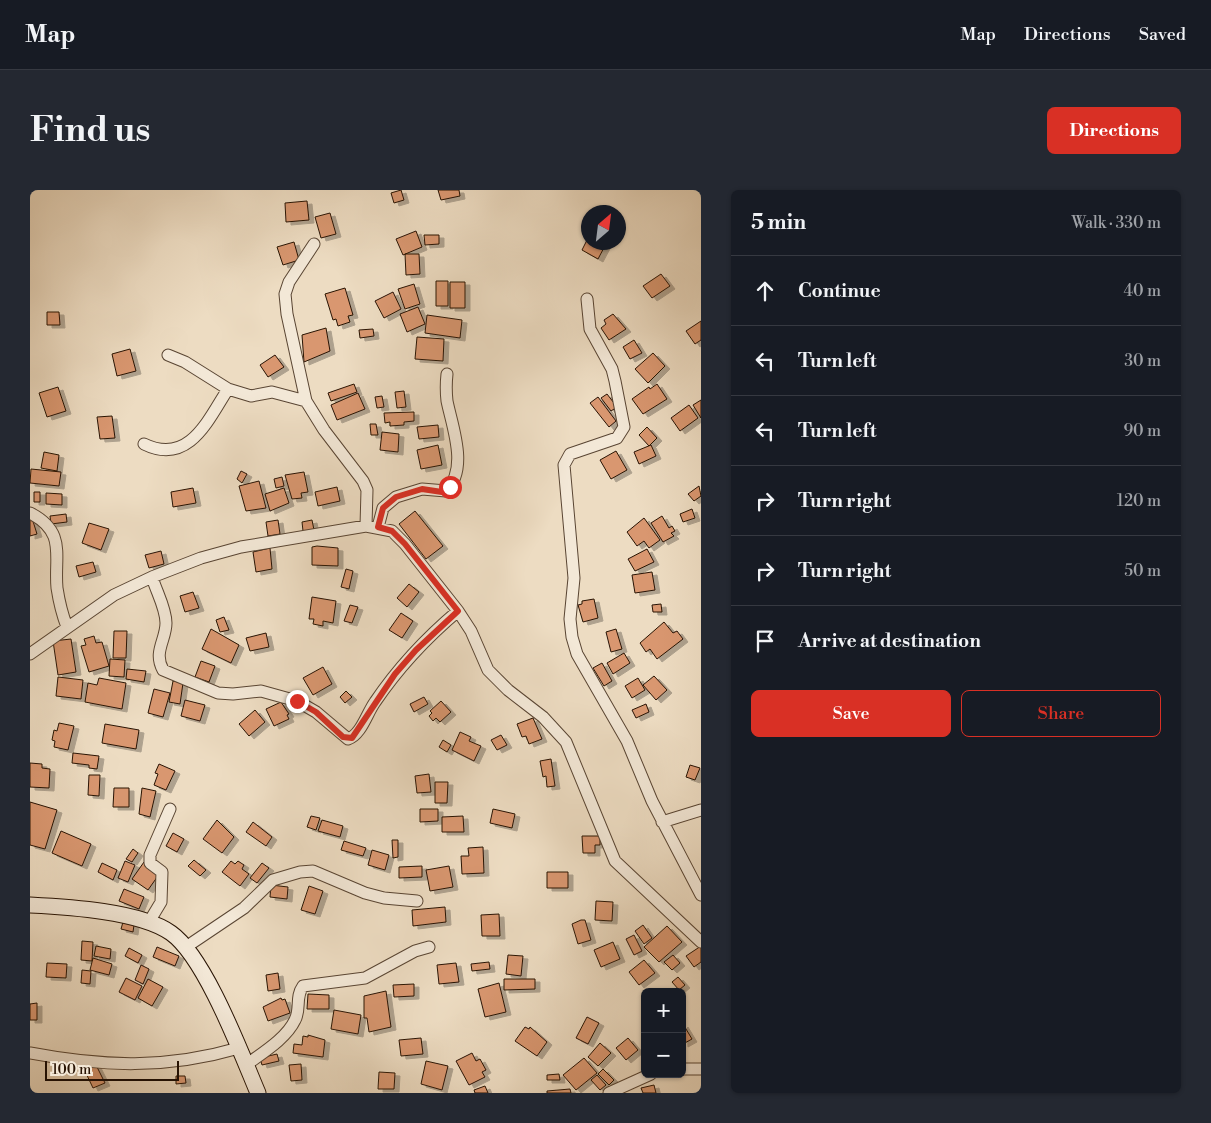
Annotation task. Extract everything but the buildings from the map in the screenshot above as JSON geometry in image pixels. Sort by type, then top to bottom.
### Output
[{"type":"main road","points":[[30,905],[109,912],[149,922],[171,933],[186,947],[201,969],[239,1048],[258,1093]]},
{"type":"street","points":[[314,244],[289,282],[285,294],[287,314],[306,401],[324,430],[363,481],[372,526]]},
{"type":"street","points":[[587,298],[590,329],[612,369],[624,427],[618,438],[570,454],[564,466],[574,578],[570,619],[572,637],[577,654],[627,741],[662,822],[701,896]]},
{"type":"street","points":[[168,355],[185,362],[228,389],[251,396],[272,392],[306,401]]},
{"type":"street","points":[[372,526],[383,508],[396,497],[422,489],[446,491],[452,483],[458,450],[447,402],[447,374]]},
{"type":"street","points":[[144,444],[157,451],[187,446],[206,425],[228,389]]},
{"type":"street","points":[[30,514],[46,524],[54,535],[58,554],[57,588],[67,626]]},
{"type":"street","points":[[30,654],[67,626],[114,595],[152,577],[201,558],[241,547],[372,526],[392,531],[405,544],[458,611],[471,631],[488,670],[508,690],[542,717],[566,742],[615,861],[701,942]]},
{"type":"street","points":[[152,577],[166,625],[159,649],[159,658],[163,670],[218,693],[233,694],[261,691],[297,701],[316,712],[348,739],[357,732],[375,702],[416,650],[458,611]]},
{"type":"street","points":[[149,922],[161,902],[162,894],[162,872],[150,863],[150,855],[170,809]]},
{"type":"street","points":[[662,822],[701,810]]},
{"type":"street","points":[[186,947],[244,908],[273,880],[300,872],[313,871],[365,893],[384,898],[417,901]]},
{"type":"street","points":[[246,1065],[290,1029],[296,1019],[298,996],[303,986],[365,978],[415,951],[429,947]]},
{"type":"street","points":[[30,1054],[60,1059],[131,1065],[203,1059],[239,1048]]},
{"type":"street","points":[[686,1069],[701,1069]]},
{"type":"street","points":[[609,1093],[642,1078]]},
{"type":"route","points":[[297,701],[316,712],[343,737],[352,738],[395,674],[440,625],[458,611],[405,544],[392,531],[378,527],[383,508],[396,497],[422,489],[442,492],[450,487]]}]
